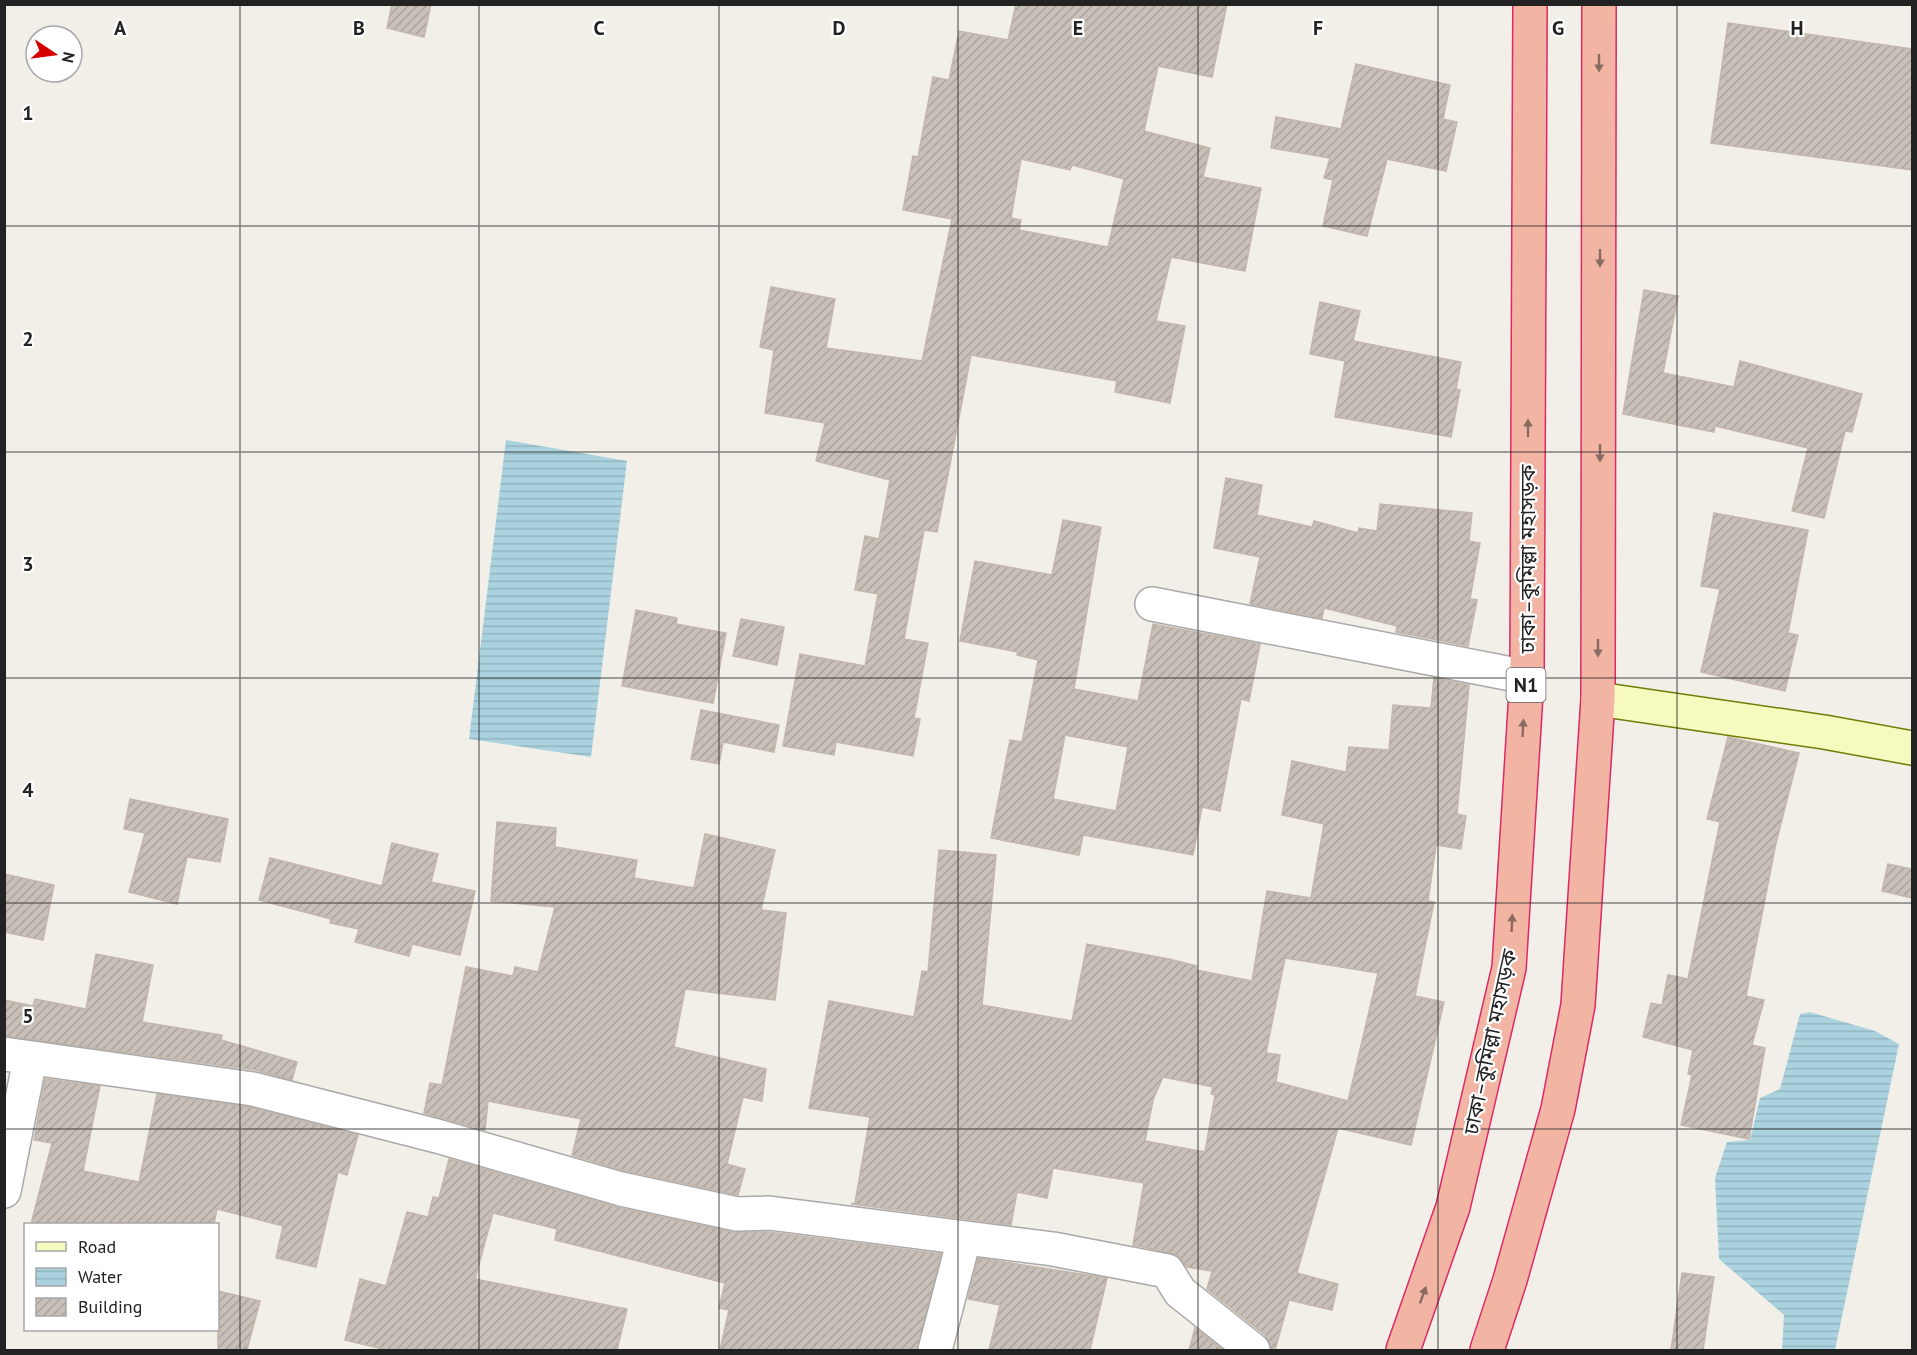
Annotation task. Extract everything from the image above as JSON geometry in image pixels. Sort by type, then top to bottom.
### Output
[{"type":"highway","name":"ঢাকা–কুমিল্লা মহাসড়ক","points":[[1403,1350],[1453,1208],[1509,968],[1527,677],[1530,4]]},
{"type":"highway","points":[[1487,1350],[1510,1280],[1558,1109],[1578,1005],[1598,699],[1599,4]]},
{"type":"main road","points":[[1598,699],[1824,732],[1912,748]]},
{"type":"street","points":[[1152,604],[1527,677]]},
{"type":"street","points":[[4,1191],[17,1056],[253,1089],[437,1136],[621,1189],[737,1214],[769,1214],[1053,1249],[1167,1271],[1180,1292],[1253,1350]]},
{"type":"street","points":[[935,1350],[964,1239]]},
{"type":"water","points":[[506,440],[627,461],[591,757],[469,739]]},
{"type":"water","points":[[1810,1012],[1875,1031],[1899,1044],[1835,1350],[1782,1350],[1784,1315],[1719,1259],[1715,1178],[1727,1142],[1750,1140],[1760,1098],[1780,1089],[1800,1014]]},
{"type":"building","points":[[392,4],[431,4],[424,37],[387,28]]},
{"type":"building","points":[[1016,4],[1227,4],[1212,77],[1158,66],[1144,131],[1210,148],[1203,177],[1261,188],[1245,271],[1171,257],[1156,321],[1185,326],[1170,403],[1115,392],[1117,381],[971,355],[937,532],[924,530],[904,639],[928,643],[914,718],[920,719],[913,756],[836,742],[834,755],[783,746],[800,654],[865,666],[878,594],[855,590],[865,536],[879,539],[890,480],[816,461],[825,423],[765,413],[774,350],[760,347],[771,287],[835,299],[826,348],[922,361],[952,219],[903,210],[913,156],[918,157],[933,77],[949,80],[959,31],[1008,40]],"holes":[[[1021,159],[1070,170],[1072,165],[1124,179],[1108,247],[1019,230],[1021,220],[1011,218]]]},
{"type":"building","points":[[1728,23],[1912,49],[1912,170],[1711,143]]},
{"type":"building","points":[[1356,64],[1450,85],[1443,119],[1457,122],[1446,171],[1387,159],[1367,236],[1323,226],[1333,180],[1324,178],[1330,158],[1271,148],[1276,117],[1341,129]]},
{"type":"building","points":[[1644,290],[1678,296],[1663,373],[1734,387],[1740,361],[1862,394],[1852,432],[1845,431],[1824,518],[1792,511],[1808,448],[1715,426],[1714,432],[1623,414]]},
{"type":"building","points":[[1320,302],[1360,311],[1353,341],[1461,362],[1456,389],[1460,390],[1451,437],[1335,417],[1345,361],[1310,354]]},
{"type":"building","points":[[1226,478],[1262,485],[1257,515],[1312,527],[1314,521],[1358,533],[1359,528],[1377,531],[1380,504],[1472,513],[1469,541],[1480,543],[1470,599],[1477,600],[1468,646],[1396,632],[1397,626],[1324,608],[1322,618],[1250,604],[1260,557],[1214,548]]},
{"type":"building","points":[[1714,513],[1808,530],[1788,633],[1798,635],[1785,691],[1701,672],[1720,589],[1701,586]]},
{"type":"building","points":[[1063,520],[1101,527],[1074,689],[1138,701],[1153,624],[1260,644],[1249,701],[1241,699],[1220,811],[1202,807],[1193,855],[1083,835],[1079,855],[991,838],[1010,740],[1022,742],[1038,660],[1017,655],[1018,652],[960,641],[975,561],[1052,575]],"holes":[[[1065,735],[1128,747],[1116,811],[1053,799]]]},
{"type":"building","points":[[636,610],[677,618],[676,624],[726,633],[713,703],[622,686]]},
{"type":"building","points":[[741,619],[784,627],[777,665],[733,656]]},
{"type":"building","points":[[1434,678],[1469,685],[1457,814],[1466,816],[1461,849],[1436,845],[1428,901],[1434,902],[1415,996],[1444,1002],[1411,1145],[1338,1128],[1297,1273],[1338,1284],[1332,1310],[1289,1300],[1275,1350],[1271,1350],[1265,1335],[1207,1289],[1212,1271],[1187,1267],[1178,1256],[1171,1253],[1133,1245],[1144,1183],[1053,1168],[1047,1198],[1017,1192],[1011,1225],[851,1204],[855,1203],[870,1117],[809,1108],[829,1001],[914,1017],[922,971],[928,972],[939,850],[996,855],[982,1005],[1072,1021],[1087,944],[1169,959],[1197,966],[1196,970],[1252,981],[1267,891],[1311,898],[1324,824],[1282,815],[1292,761],[1346,772],[1349,747],[1389,750],[1393,705],[1431,708]],"holes":[[[1285,958],[1378,973],[1348,1101],[1276,1082],[1280,1055],[1266,1053]],[[1163,1077],[1213,1087],[1211,1094],[1215,1095],[1205,1152],[1145,1141],[1153,1100]]]},
{"type":"building","points":[[701,710],[779,725],[774,752],[723,742],[719,764],[691,759]]},
{"type":"building","points":[[1728,737],[1799,753],[1776,843],[1746,996],[1764,1000],[1752,1045],[1765,1048],[1749,1139],[1681,1125],[1692,1075],[1688,1074],[1693,1050],[1643,1037],[1651,1003],[1662,1005],[1668,975],[1688,979],[1720,822],[1707,819]]},
{"type":"building","points":[[130,799],[228,819],[220,862],[187,857],[177,904],[129,892],[145,833],[124,829]]},
{"type":"building","points":[[497,822],[556,828],[555,847],[637,860],[634,878],[694,888],[705,834],[775,850],[761,910],[786,913],[775,1000],[685,989],[674,1047],[766,1069],[762,1101],[743,1097],[727,1164],[745,1169],[738,1195],[626,1171],[572,1155],[581,1119],[488,1101],[485,1130],[424,1113],[430,1083],[442,1085],[466,967],[513,976],[515,967],[538,972],[555,907],[491,901]]},
{"type":"building","points":[[392,843],[438,854],[431,882],[475,891],[460,955],[412,944],[409,956],[355,942],[359,929],[330,923],[331,919],[259,900],[270,858],[382,886]]},
{"type":"building","points":[[1888,864],[1912,869],[1912,898],[1882,891]]},
{"type":"building","points":[[4,874],[54,885],[43,940],[4,932]]},
{"type":"building","points":[[96,954],[153,965],[142,1022],[222,1035],[221,1040],[297,1062],[292,1080],[256,1070],[4,1036],[4,1000],[33,1006],[35,999],[86,1009]]},
{"type":"building","points":[[45,1079],[100,1086],[83,1171],[139,1182],[157,1094],[249,1107],[358,1135],[347,1175],[338,1172],[316,1267],[276,1258],[283,1226],[217,1209],[214,1223],[31,1223],[52,1143],[34,1140]]},
{"type":"building","points":[[449,1159],[616,1207],[733,1232],[768,1232],[941,1254],[917,1350],[720,1350],[729,1310],[719,1308],[725,1283],[555,1240],[557,1229],[493,1213],[475,1279],[627,1309],[617,1350],[387,1350],[345,1340],[360,1279],[386,1286],[407,1212],[428,1217],[433,1197],[439,1198]]},
{"type":"building","points":[[978,1258],[1107,1278],[1090,1350],[989,1350],[1000,1305],[968,1299]]},
{"type":"building","points":[[1682,1273],[1714,1277],[1703,1350],[1671,1350]]},
{"type":"building","points":[[219,1291],[260,1301],[247,1350],[218,1350]]},
{"type":"building","points":[[1195,1328],[1223,1350],[1189,1350]]}]
